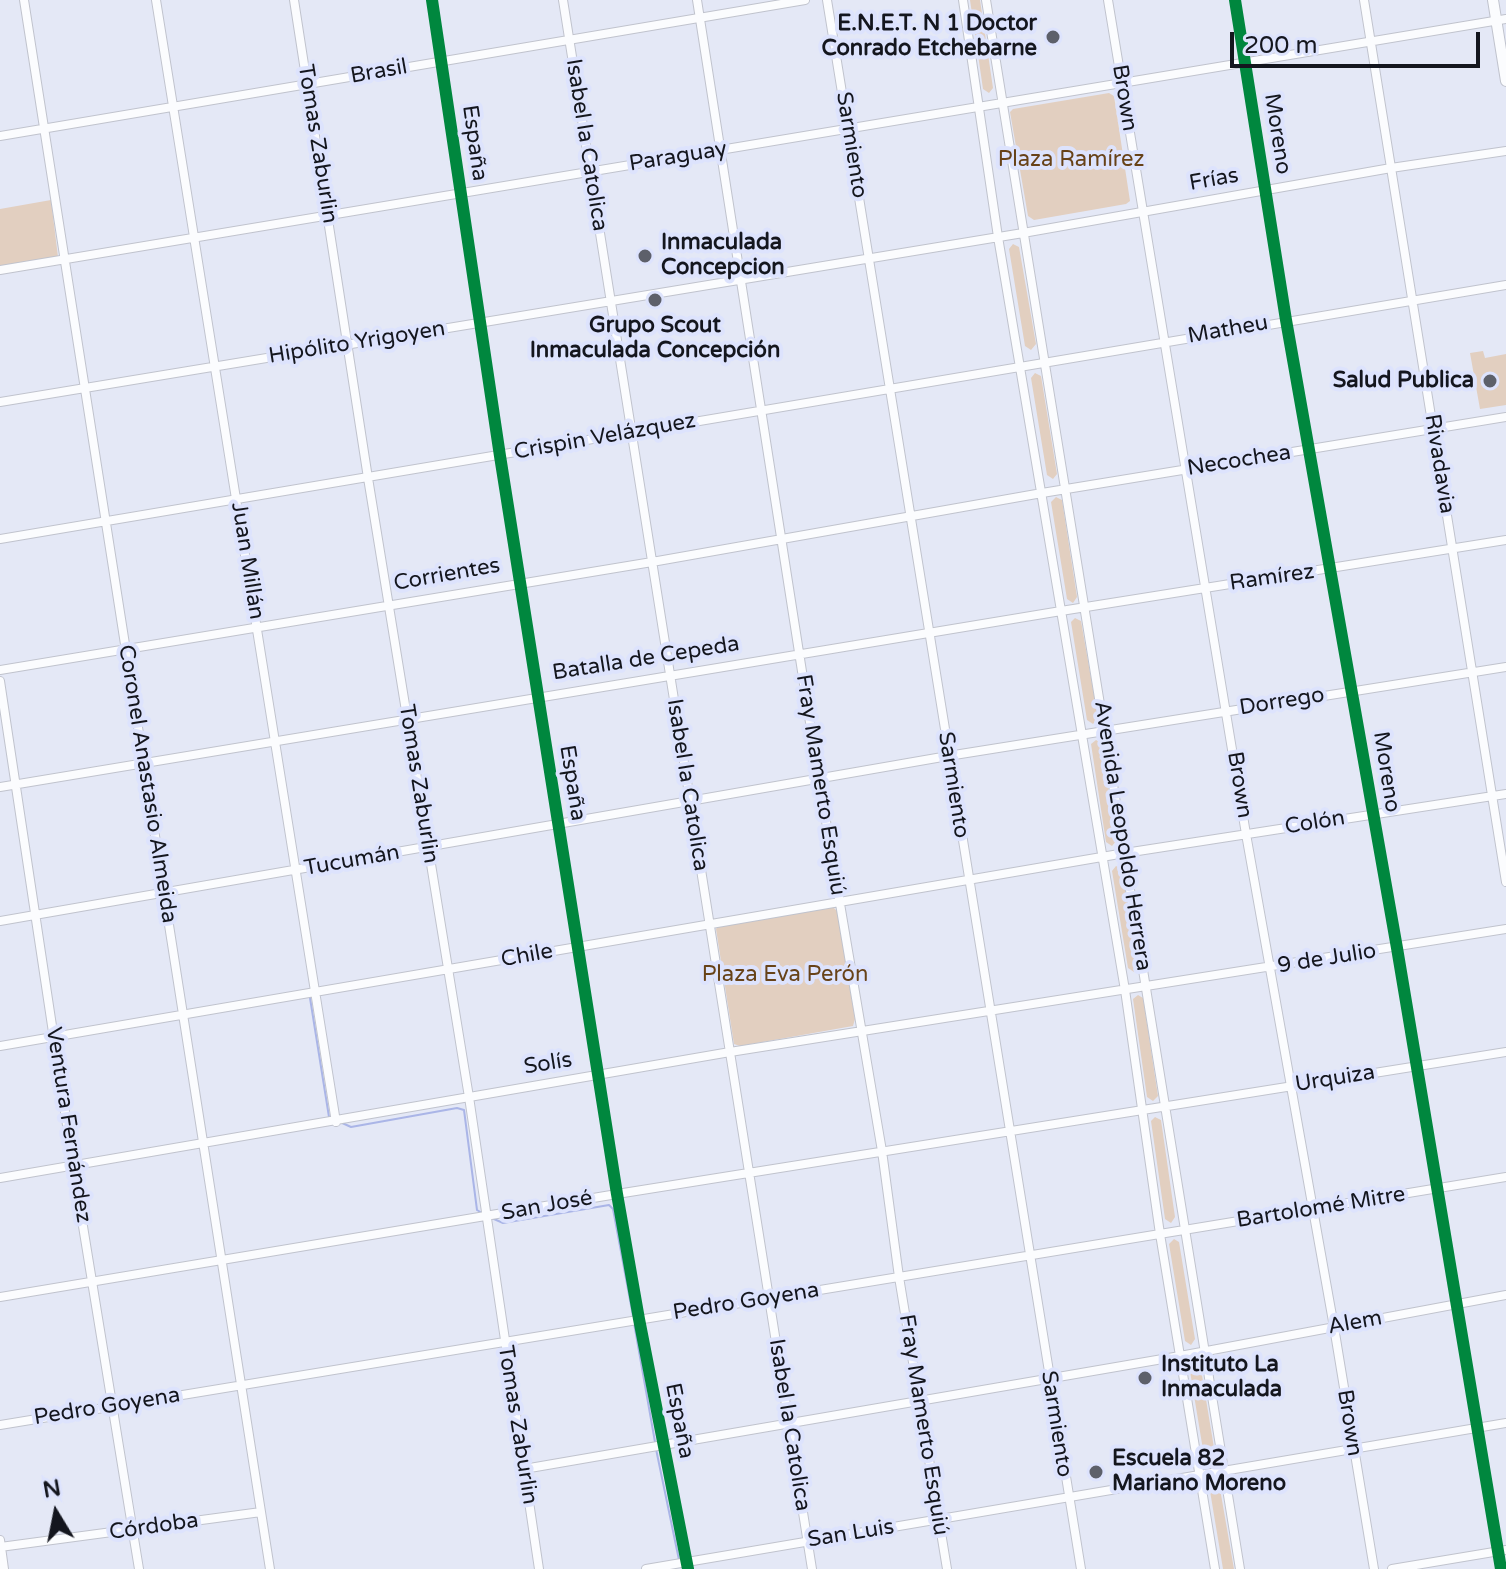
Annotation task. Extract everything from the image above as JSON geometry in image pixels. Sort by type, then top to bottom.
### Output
[{"type":"main road","points":[[1493,0],[1501,19],[1506,81]]},
{"type":"street","name":"Coronel Anastasio Almeida","points":[[24,0],[270,1569]]},
{"type":"street","name":"Juan Millán","points":[[156,0],[336,1122]]},
{"type":"street","name":"Tomas Zaburlin","points":[[294,0],[488,1216],[539,1569]]},
{"type":"street","name":"España","points":[[432,0],[500,456],[617,1194],[688,1566]]},
{"type":"street","name":"Isabel la Catolica","points":[[563,0],[812,1569]]},
{"type":"street","name":"Fray Mamerto Esquiú","points":[[697,0],[947,1569]]},
{"type":"street","name":"Brasil","points":[[0,136],[805,0]]},
{"type":"street","name":"Sarmiento","points":[[827,0],[1081,1569]]},
{"type":"street","name":"Avenida Leopoldo Herrera","points":[[963,0],[998,237],[1125,990],[1160,1234],[1215,1569]]},
{"type":"street","name":"Avenida Leopoldo Herrera","points":[[986,0],[1240,1569]]},
{"type":"street","name":"Brown","points":[[1108,0],[1246,834],[1314,1209],[1374,1569]]},
{"type":"street","name":"Moreno","points":[[1235,0],[1286,320],[1397,948],[1477,1427],[1502,1551],[1501,1569]]},
{"type":"street","name":"Rivadavia","points":[[1364,0],[1506,882]]},
{"type":"street","points":[[978,107],[1501,19]]},
{"type":"street","name":"Paraguay","points":[[0,270],[978,107]]},
{"type":"street","name":"Frías","points":[[998,237],[1391,168],[1506,151]]},
{"type":"street","name":"Hipólito Yrigoyen","points":[[0,402],[998,237]]},
{"type":"street","name":"Matheu","points":[[1021,366],[1506,285]]},
{"type":"street","name":"Crispin Velázquez","points":[[0,539],[1021,366]]},
{"type":"street","name":"Necochea","points":[[1042,493],[1506,417]]},
{"type":"street","name":"Corrientes","points":[[0,670],[652,562],[1042,493]]},
{"type":"street","name":"Ramírez","points":[[1061,611],[1506,540]]},
{"type":"street","name":"Batalla de Cepeda","points":[[0,787],[1061,611]]},
{"type":"street","name":"Dorrego","points":[[1081,735],[1506,667]]},
{"type":"street","name":"Ventura Fernández","points":[[0,681],[73,1165],[139,1569]]},
{"type":"street","name":"Tucumán","points":[[0,921],[1081,735]]},
{"type":"street","name":"Colón","points":[[1102,858],[1506,794]]},
{"type":"street","name":"Chile","points":[[0,1046],[1102,858]]},
{"type":"street","name":"9 de Julio","points":[[1125,990],[1506,929]]},
{"type":"street","name":"Solís","points":[[0,1178],[730,1052],[1125,990]]},
{"type":"street","name":"Urquiza","points":[[1142,1110],[1506,1052]]},
{"type":"street","name":"San José","points":[[0,1297],[1142,1110]]},
{"type":"street","name":"Bartolomé Mitre","points":[[1160,1234],[1506,1177]]},
{"type":"street","name":"Pedro Goyena","points":[[0,1425],[1160,1234]]},
{"type":"street","name":"Alem","points":[[1180,1356],[1506,1295]]},
{"type":"street","points":[[524,1469],[1180,1356]]},
{"type":"street","name":"San Luis","points":[[646,1569],[688,1566],[807,1541],[1506,1423]]},
{"type":"street","name":"Córdoba","points":[[0,1547],[261,1512]]},
{"type":"street","points":[[0,1540],[4,1569]]},
{"type":"street","points":[[1392,1569],[1502,1551]]},
{"type":"green space","points":[[970,0],[980,0],[993,88],[989,93],[983,89]]},
{"type":"green space","name":"Plaza Ramírez","points":[[1109,93],[1114,96],[1130,201],[1034,220],[1028,216],[1010,112]]},
{"type":"green space","points":[[51,200],[58,257],[0,267],[0,209]]},
{"type":"green space","points":[[1013,244],[1019,247],[1036,344],[1031,350],[1025,346],[1009,249]]},
{"type":"green space","name":"Salud Publica","points":[[1483,351],[1485,358],[1506,354],[1506,405],[1480,409],[1470,353]]},
{"type":"green space","points":[[1035,373],[1041,376],[1057,474],[1053,479],[1047,475],[1031,378]]},
{"type":"green space","points":[[1056,497],[1062,500],[1077,597],[1073,603],[1067,599],[1051,502]]},
{"type":"green space","points":[[1075,618],[1081,621],[1098,718],[1093,724],[1087,720],[1071,622]]},
{"type":"green space","points":[[1096,740],[1101,743],[1117,840],[1112,846],[1106,842],[1091,744]]},
{"type":"green space","points":[[1116,866],[1122,869],[1138,966],[1134,972],[1128,968],[1112,871]]},
{"type":"green space","name":"Plaza Eva Perón","points":[[833,907],[837,911],[855,1019],[853,1026],[740,1046],[734,1044],[718,926]]},
{"type":"green space","points":[[1138,995],[1143,998],[1158,1096],[1153,1101],[1147,1097],[1133,999]]},
{"type":"green space","points":[[1155,1117],[1161,1120],[1175,1217],[1171,1223],[1165,1219],[1151,1121]]},
{"type":"green space","points":[[1174,1239],[1179,1242],[1195,1339],[1191,1345],[1185,1341],[1169,1244]]},
{"type":"green space","points":[[1194,1360],[1200,1363],[1216,1460],[1211,1466],[1205,1462],[1189,1365]]},
{"type":"green space","points":[[1216,1480],[1234,1569],[1223,1569],[1209,1485]]},
{"type":"waterway","points":[[310,998],[331,1118]]},
{"type":"waterway","points":[[340,1122],[351,1127],[457,1108],[464,1110],[477,1210],[482,1213]]},
{"type":"waterway","points":[[494,1219],[503,1223],[609,1205],[613,1209],[633,1316]]},
{"type":"waterway","points":[[634,1323],[655,1442]]},
{"type":"waterway","points":[[656,1449],[679,1560]]},
{"type":"cycle path","points":[[432,0],[500,456],[617,1194],[688,1569]]},
{"type":"cycle path","points":[[1235,0],[1286,320],[1397,948],[1501,1569]]},
{"type":"place","name":"E.N.E.T. N 1 Doctor Conrado Etchebarne","points":[[1053,37]]},
{"type":"place","name":"Inmaculada Concepcion","points":[[645,256]]},
{"type":"place","name":"Grupo Scout Inmaculada Concepción","points":[[655,300]]},
{"type":"place","name":"Salud Publica","points":[[1490,381]]},
{"type":"place","name":"Instituto La Inmaculada","points":[[1145,1378]]},
{"type":"place","name":"Escuela 82 Mariano Moreno","points":[[1096,1472]]}]
